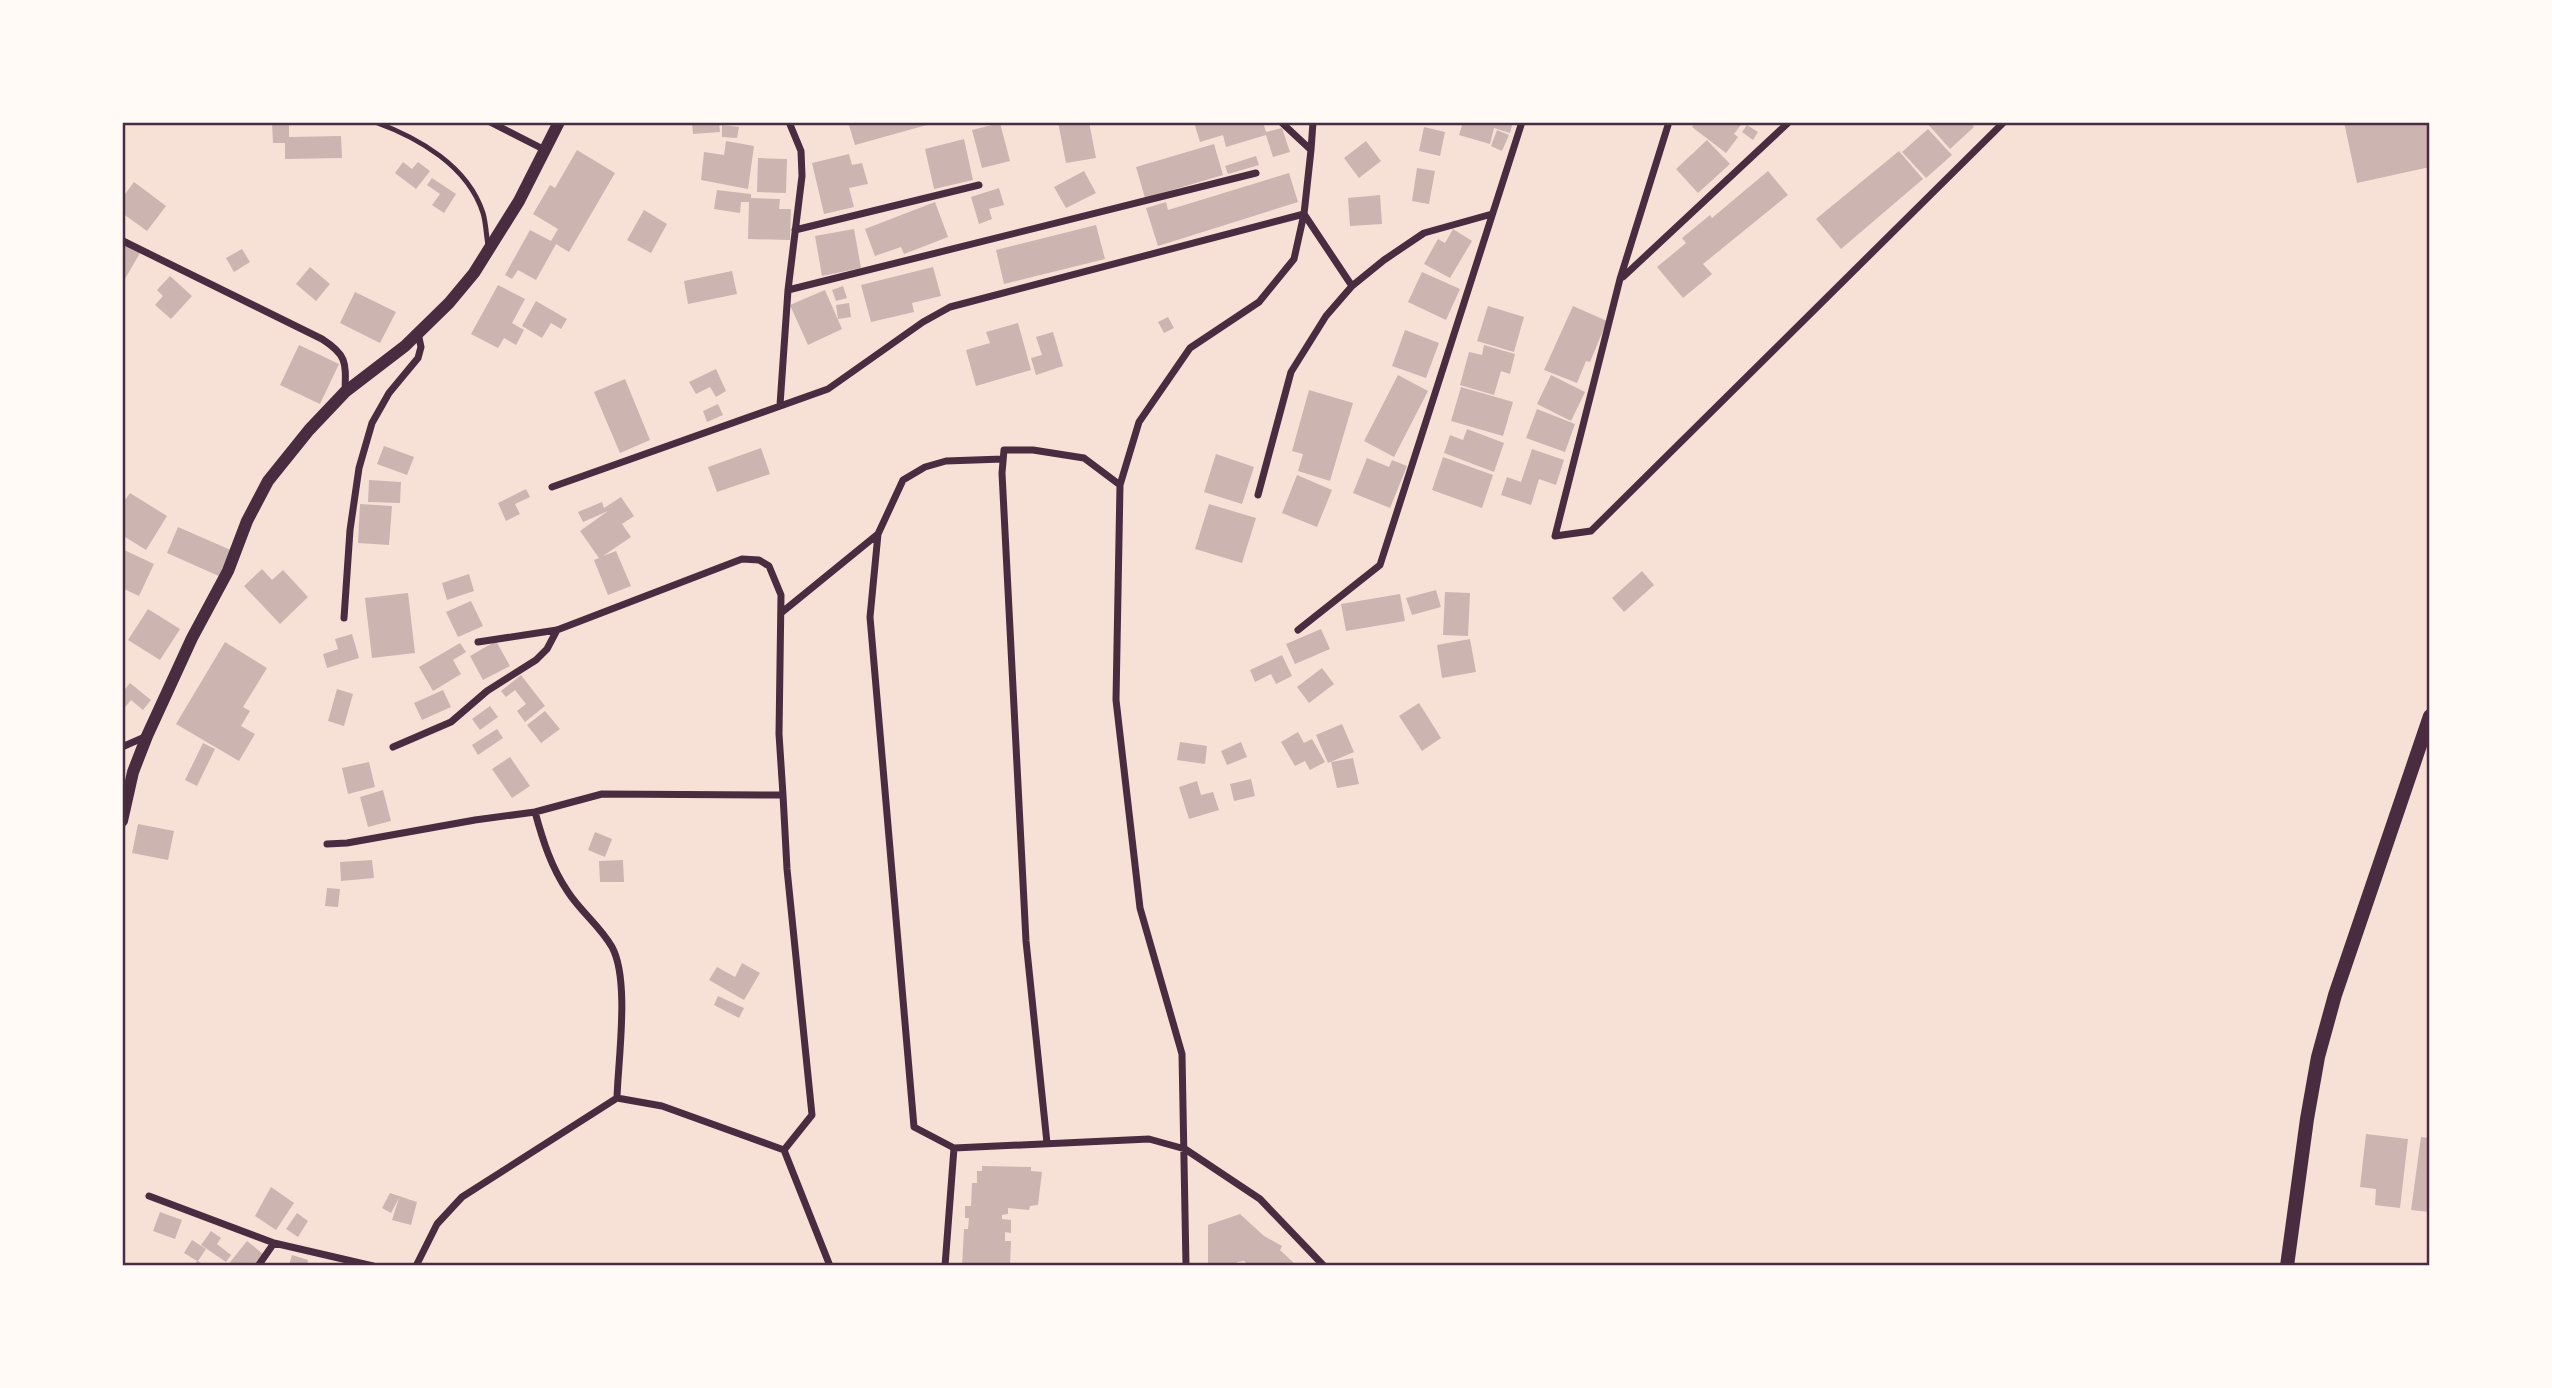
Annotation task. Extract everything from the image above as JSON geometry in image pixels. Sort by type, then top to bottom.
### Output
[{"type":"main road","points":[[2287,1265],[2318,1057],[2335,995],[2430,716]]},
{"type":"street","points":[[490,122],[545,150]]},
{"type":"street","points":[[122,821],[133,772],[147,736],[192,638],[228,571],[247,522],[268,481],[309,430],[345,392],[405,346],[474,273],[519,201],[559,122]]},
{"type":"street","points":[[780,405],[788,290],[802,176],[801,151],[789,122]]},
{"type":"street","points":[[1280,122],[1311,150]]},
{"type":"street","points":[[1186,1265],[1181,1054],[1140,908],[1116,700],[1120,485],[1139,422],[1190,348],[1259,302],[1294,259],[1304,214],[1313,122]]},
{"type":"street","points":[[1298,631],[1380,565],[1522,122]]},
{"type":"street","points":[[1669,122],[1620,279],[1555,536],[1591,531],[2004,122]]},
{"type":"street","points":[[1620,279],[1789,122]]},
{"type":"street","points":[[788,290],[1256,173]]},
{"type":"street","points":[[795,230],[979,185]]},
{"type":"street","points":[[1304,214],[1352,286]]},
{"type":"street","points":[[552,487],[828,388],[923,322],[950,307],[1304,214]]},
{"type":"street","points":[[1258,495],[1291,372],[1326,316],[1352,286],[1424,233],[1492,214]]},
{"type":"street","points":[[123,241],[339,350],[344,358],[345,392]]},
{"type":"street","points":[[344,618],[350,530],[359,468],[372,423],[390,393],[418,358],[421,347],[418,333]]},
{"type":"street","points":[[1047,1143],[1026,941],[1002,473],[1004,450],[1034,450],[1084,458],[1120,485]]},
{"type":"street","points":[[1003,459],[957,460],[925,467],[903,480],[878,534],[870,617],[914,1127],[954,1148],[1149,1139],[1185,1149],[1260,1199],[1324,1265]]},
{"type":"street","points":[[781,613],[878,534]]},
{"type":"street","points":[[478,642],[557,630],[742,559],[759,560],[769,566],[781,595],[779,734],[787,869],[812,1115],[784,1150]]},
{"type":"street","points":[[393,747],[451,722],[487,691],[536,660],[547,649],[557,630]]},
{"type":"street","points":[[122,747],[147,736]]},
{"type":"street","points":[[327,844],[347,844],[475,820],[535,812],[602,794],[783,796]]},
{"type":"street","points":[[535,812],[547,855],[558,875],[569,894],[593,919],[613,949],[621,985],[617,1098]]},
{"type":"street","points":[[416,1265],[437,1224],[462,1197],[617,1098],[662,1106],[784,1150],[830,1265]]},
{"type":"street","points":[[945,1265],[954,1148]]},
{"type":"street","points":[[149,1196],[274,1244],[373,1265]]},
{"type":"street","points":[[258,1265],[274,1244]]},
{"type":"lane","points":[[375,122],[442,156],[471,186],[483,214],[488,250]]},
{"type":"building","points":[[289,122],[289,137],[341,136],[342,158],[285,159],[285,143],[273,143],[272,123]]},
{"type":"building","points":[[692,122],[719,122],[720,132],[693,134]]},
{"type":"building","points":[[848,122],[934,122],[934,123],[855,145]]},
{"type":"building","points":[[1058,122],[1089,122],[1096,158],[1066,163]]},
{"type":"building","points":[[1194,122],[1263,122],[1266,132],[1282,128],[1290,152],[1273,157],[1266,135],[1226,147],[1223,135],[1200,142]]},
{"type":"building","points":[[1463,122],[1513,122],[1510,133],[1494,128],[1490,144],[1459,135]]},
{"type":"building","points":[[1696,122],[1743,122],[1734,134],[1738,137],[1726,153],[1692,127]]},
{"type":"building","points":[[1926,122],[1970,122],[1974,127],[1950,149]]},
{"type":"building","points":[[2344,122],[2430,122],[2430,167],[2357,183]]},
{"type":"building","points":[[1000,123],[1010,161],[982,168],[972,130]]},
{"type":"building","points":[[722,125],[739,127],[737,138],[722,137]]},
{"type":"building","points":[[1747,125],[1758,132],[1753,140],[1742,132]]},
{"type":"building","points":[[1424,127],[1445,132],[1440,156],[1419,151]]},
{"type":"building","points":[[1928,129],[1952,155],[1926,178],[1902,152]]},
{"type":"building","points":[[1497,130],[1509,135],[1502,151],[1491,146]]},
{"type":"building","points":[[964,139],[973,180],[934,189],[925,149]]},
{"type":"building","points":[[1707,140],[1730,164],[1698,193],[1676,169]]},
{"type":"building","points":[[726,141],[754,146],[748,189],[701,180],[704,152],[724,155]]},
{"type":"building","points":[[1366,141],[1381,161],[1359,178],[1344,158]]},
{"type":"building","points":[[1214,144],[1223,175],[1145,198],[1136,167]]},
{"type":"building","points":[[577,150],[615,173],[569,252],[556,244],[536,280],[518,270],[512,279],[505,275],[530,230],[551,241],[558,229],[533,214],[550,185],[555,188]]},
{"type":"building","points":[[1899,151],[1923,179],[1841,249],[1816,219]]},
{"type":"building","points":[[849,154],[852,165],[862,163],[868,184],[849,188],[854,207],[824,214],[812,163]]},
{"type":"building","points":[[1256,156],[1259,165],[1228,174],[1225,166]]},
{"type":"building","points":[[758,158],[787,159],[786,193],[757,192]]},
{"type":"building","points":[[403,162],[412,169],[418,162],[430,171],[416,189],[395,173]]},
{"type":"building","points":[[1417,168],[1435,171],[1429,204],[1412,201]]},
{"type":"building","points":[[1084,171],[1096,193],[1066,208],[1054,187]]},
{"type":"building","points":[[1768,171],[1788,195],[1703,264],[1712,274],[1683,298],[1657,267],[1686,243],[1682,238],[1710,215],[1712,218]]},
{"type":"building","points":[[1289,173],[1298,202],[1158,246],[1146,208],[1166,202],[1168,210]]},
{"type":"building","points":[[432,178],[456,194],[444,213],[432,205],[440,194],[427,185]]},
{"type":"building","points":[[134,182],[166,206],[147,231],[122,213],[122,198]]},
{"type":"building","points":[[999,188],[1004,205],[989,209],[992,219],[979,224],[971,197]]},
{"type":"building","points":[[717,190],[751,194],[751,198],[780,199],[779,209],[791,209],[790,240],[748,239],[749,202],[741,202],[740,213],[714,209]]},
{"type":"building","points":[[1380,195],[1382,224],[1350,226],[1348,198]]},
{"type":"building","points":[[935,202],[948,237],[904,254],[901,247],[875,256],[865,229]]},
{"type":"building","points":[[644,210],[667,224],[651,253],[627,240]]},
{"type":"building","points":[[1096,225],[1105,259],[1004,284],[996,250]]},
{"type":"building","points":[[854,229],[861,268],[822,276],[815,236]]},
{"type":"building","points":[[1453,229],[1472,241],[1450,278],[1424,264],[1438,239],[1445,243]]},
{"type":"building","points":[[122,243],[140,253],[122,284]]},
{"type":"building","points":[[242,249],[250,262],[234,272],[226,258]]},
{"type":"building","points":[[310,267],[330,284],[316,301],[296,284]]},
{"type":"building","points":[[933,267],[941,296],[912,303],[914,312],[871,322],[861,285]]},
{"type":"building","points":[[732,271],[737,294],[688,304],[684,281]]},
{"type":"building","points":[[1422,272],[1460,289],[1446,320],[1408,302]]},
{"type":"building","points":[[170,276],[192,296],[171,319],[155,305],[163,296],[157,290]]},
{"type":"building","points":[[498,285],[525,299],[512,323],[524,330],[516,345],[504,338],[498,348],[471,334]]},
{"type":"building","points":[[843,286],[847,298],[836,301],[832,290]]},
{"type":"building","points":[[825,290],[842,329],[808,345],[790,305]]},
{"type":"building","points":[[355,292],[396,312],[380,343],[340,323]]},
{"type":"building","points":[[536,301],[567,319],[561,329],[551,323],[542,338],[522,326]]},
{"type":"building","points":[[849,303],[851,317],[838,319],[836,305]]},
{"type":"building","points":[[1488,306],[1524,317],[1514,352],[1477,341]]},
{"type":"building","points":[[1573,306],[1607,321],[1590,362],[1586,361],[1577,383],[1544,370]]},
{"type":"building","points":[[1168,317],[1174,328],[1164,333],[1158,322]]},
{"type":"building","points":[[1018,323],[1031,370],[976,386],[966,350],[990,343],[986,332]]},
{"type":"building","points":[[1405,330],[1439,343],[1426,378],[1392,366]]},
{"type":"building","points":[[1053,332],[1063,366],[1036,375],[1031,358],[1042,355],[1036,337]]},
{"type":"building","points":[[299,345],[339,364],[320,404],[280,385]]},
{"type":"building","points":[[1484,345],[1515,354],[1510,374],[1501,371],[1494,395],[1460,385],[1469,352],[1482,355]]},
{"type":"building","points":[[716,369],[726,391],[716,397],[710,387],[696,394],[689,382]]},
{"type":"building","points":[[1398,375],[1428,391],[1394,457],[1364,441]]},
{"type":"building","points":[[1551,375],[1585,392],[1571,421],[1537,404]]},
{"type":"building","points":[[625,379],[650,440],[620,453],[594,392]]},
{"type":"building","points":[[1461,387],[1513,402],[1503,436],[1451,421]]},
{"type":"building","points":[[1309,390],[1353,403],[1330,481],[1298,471],[1303,454],[1292,451]]},
{"type":"building","points":[[718,404],[723,415],[707,422],[703,411]]},
{"type":"building","points":[[1537,409],[1575,424],[1565,452],[1526,438]]},
{"type":"building","points":[[1467,429],[1504,443],[1494,472],[1444,453],[1450,435],[1463,440]]},
{"type":"building","points":[[384,446],[414,457],[407,475],[377,464]]},
{"type":"building","points":[[761,448],[770,474],[717,492],[708,467]]},
{"type":"building","points":[[1532,449],[1564,460],[1556,485],[1539,479],[1531,505],[1501,495],[1507,477],[1521,482]]},
{"type":"building","points":[[1216,454],[1254,467],[1242,504],[1204,492]]},
{"type":"building","points":[[1443,457],[1493,475],[1482,508],[1432,490]]},
{"type":"building","points":[[1367,458],[1389,467],[1392,460],[1407,466],[1390,508],[1353,493]]},
{"type":"building","points":[[1297,475],[1332,490],[1317,527],[1282,513]]},
{"type":"building","points":[[369,480],[401,482],[400,503],[368,502]]},
{"type":"building","points":[[526,489],[530,497],[515,504],[520,514],[506,521],[498,503]]},
{"type":"building","points":[[130,493],[167,516],[146,550],[122,535],[122,504]]},
{"type":"building","points":[[621,497],[634,516],[622,524],[631,537],[603,556],[616,551],[631,586],[608,595],[594,560],[599,558],[580,531],[608,511],[583,522],[578,512],[602,502],[604,508]]},
{"type":"building","points":[[360,504],[392,506],[389,545],[358,543]]},
{"type":"building","points":[[1209,504],[1256,518],[1242,563],[1195,549]]},
{"type":"building","points":[[178,527],[233,551],[221,577],[167,553]]},
{"type":"building","points":[[122,549],[154,564],[139,596],[122,588]]},
{"type":"building","points":[[262,569],[272,580],[283,570],[308,597],[280,624],[244,586]]},
{"type":"building","points":[[1642,571],[1654,585],[1624,612],[1612,598]]},
{"type":"building","points":[[469,574],[474,591],[447,600],[442,583]]},
{"type":"building","points":[[1436,590],[1441,607],[1412,615],[1406,598]]},
{"type":"building","points":[[1445,592],[1470,593],[1468,636],[1443,635]]},
{"type":"building","points":[[408,593],[415,653],[372,658],[365,598]]},
{"type":"building","points":[[1400,594],[1405,621],[1346,631],[1341,604]]},
{"type":"building","points":[[471,601],[483,626],[458,637],[446,612]]},
{"type":"building","points":[[148,609],[180,629],[160,660],[128,640]]},
{"type":"building","points":[[1321,629],[1330,649],[1295,664],[1286,644]]},
{"type":"building","points":[[352,634],[359,658],[327,668],[323,654],[338,649],[335,639]]},
{"type":"building","points":[[1470,639],[1476,672],[1442,678],[1437,645]]},
{"type":"building","points":[[496,641],[510,666],[483,680],[470,656]]},
{"type":"building","points":[[225,642],[267,668],[243,707],[250,711],[241,726],[255,734],[239,761],[176,724]]},
{"type":"building","points":[[460,643],[466,652],[453,660],[461,674],[433,691],[419,667]]},
{"type":"building","points":[[1282,655],[1292,676],[1276,684],[1271,674],[1255,682],[1250,670]]},
{"type":"building","points":[[1322,668],[1334,684],[1309,703],[1297,687]]},
{"type":"building","points":[[521,675],[545,706],[525,722],[517,711],[526,704],[515,690],[506,697],[501,691]]},
{"type":"building","points":[[130,683],[151,700],[143,710],[131,700],[122,711],[122,693]]},
{"type":"building","points":[[337,689],[353,694],[344,726],[328,721]]},
{"type":"building","points":[[443,690],[451,707],[422,720],[414,703]]},
{"type":"building","points":[[1419,703],[1441,738],[1422,751],[1399,716]]},
{"type":"building","points":[[490,706],[498,717],[480,730],[472,719]]},
{"type":"building","points":[[545,711],[560,729],[541,743],[527,725]]},
{"type":"building","points":[[1342,724],[1354,752],[1328,763],[1316,735]]},
{"type":"building","points":[[497,729],[503,738],[478,755],[472,745]]},
{"type":"building","points":[[1298,732],[1304,743],[1312,739],[1325,762],[1310,770],[1305,761],[1295,766],[1281,742]]},
{"type":"building","points":[[1180,742],[1207,746],[1205,764],[1177,760]]},
{"type":"building","points":[[1241,742],[1247,757],[1227,765],[1221,751]]},
{"type":"building","points":[[203,743],[215,749],[197,786],[185,780]]},
{"type":"building","points":[[510,757],[530,786],[512,798],[492,769]]},
{"type":"building","points":[[1353,758],[1359,784],[1337,788],[1331,762]]},
{"type":"building","points":[[369,762],[375,787],[348,794],[342,768]]},
{"type":"building","points":[[1251,779],[1255,796],[1234,801],[1230,784]]},
{"type":"building","points":[[1197,781],[1201,795],[1213,792],[1219,810],[1189,819],[1179,787]]},
{"type":"building","points":[[383,790],[391,821],[368,827],[360,797]]},
{"type":"building","points":[[138,824],[174,831],[168,860],[132,853]]},
{"type":"building","points":[[595,832],[612,839],[605,857],[588,850]]},
{"type":"building","points":[[372,860],[374,878],[341,881],[340,862]]},
{"type":"building","points":[[623,860],[624,882],[600,882],[599,861]]},
{"type":"building","points":[[327,888],[340,889],[338,907],[325,906]]},
{"type":"building","points":[[742,963],[760,973],[744,1000],[709,980],[717,967],[735,977]]},
{"type":"building","points":[[718,996],[744,1008],[739,1018],[714,1005]]},
{"type":"building","points":[[2366,1134],[2408,1139],[2400,1208],[2375,1205],[2376,1189],[2360,1187]]},
{"type":"building","points":[[2421,1137],[2430,1138],[2430,1212],[2411,1210]]},
{"type":"building","points":[[982,1166],[1031,1167],[1031,1171],[1042,1172],[1038,1205],[1030,1206],[1029,1210],[1008,1208],[1008,1214],[1002,1215],[1002,1219],[1011,1220],[1011,1233],[1005,1232],[1005,1241],[1011,1241],[1010,1266],[962,1266],[964,1229],[968,1229],[969,1218],[965,1218],[965,1206],[971,1206],[972,1183],[977,1183],[977,1171],[982,1171]]},
{"type":"building","points":[[271,1187],[294,1203],[276,1230],[255,1216]]},
{"type":"building","points":[[390,1193],[417,1202],[411,1225],[392,1220],[399,1198],[391,1213],[382,1208]]},
{"type":"building","points":[[160,1212],[182,1220],[175,1239],[153,1231]]},
{"type":"building","points":[[297,1213],[308,1221],[298,1237],[286,1229]]},
{"type":"building","points":[[1240,1214],[1264,1236],[1282,1246],[1280,1250],[1297,1266],[1250,1266],[1244,1261],[1237,1262],[1238,1266],[1208,1266],[1208,1225]]},
{"type":"building","points":[[211,1231],[221,1238],[217,1244],[231,1255],[226,1262],[201,1245]]},
{"type":"building","points":[[192,1240],[206,1249],[198,1261],[205,1266],[194,1266],[197,1261],[184,1253]]},
{"type":"building","points":[[247,1241],[263,1254],[253,1266],[227,1266]]},
{"type":"building","points":[[292,1255],[308,1260],[307,1266],[280,1266],[281,1263],[289,1265]]}]
